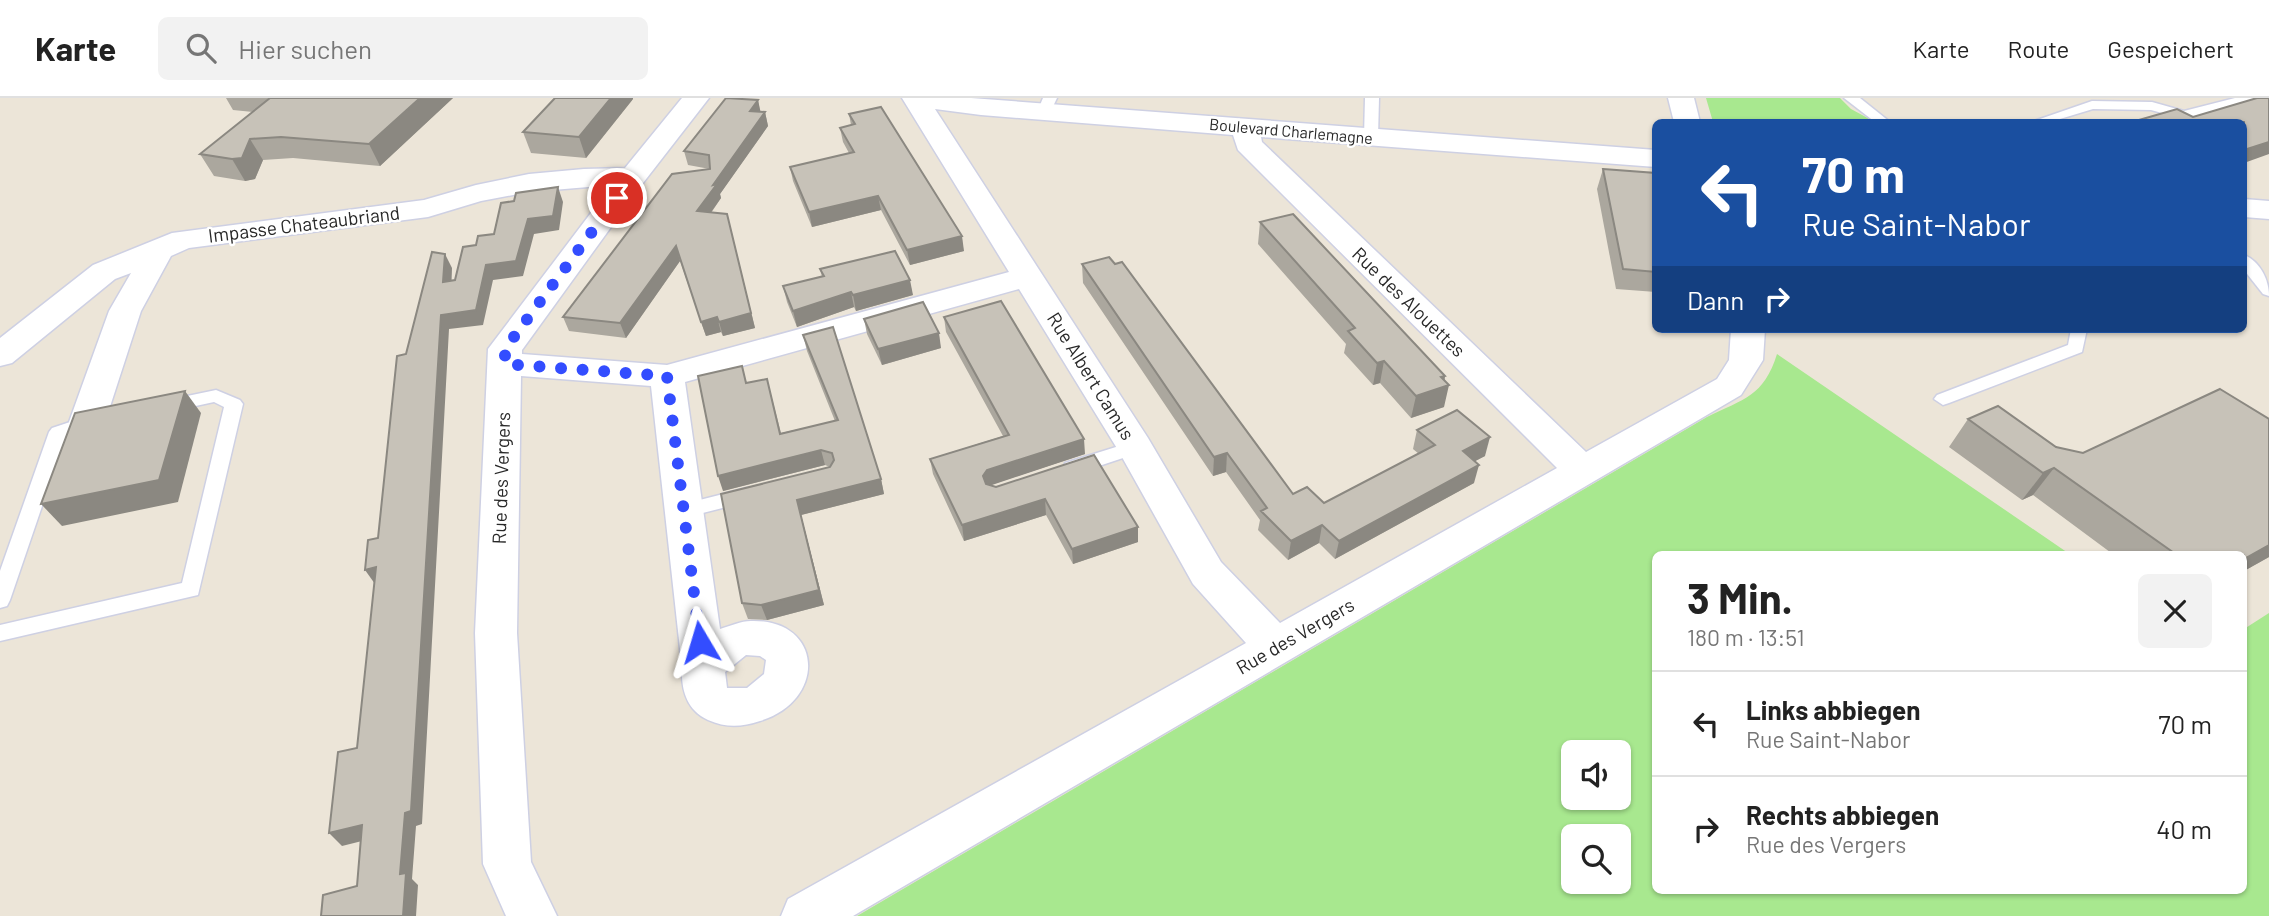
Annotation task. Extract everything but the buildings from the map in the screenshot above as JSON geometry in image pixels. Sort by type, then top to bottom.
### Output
[{"type":"street","name":"Rue des Vergers","points":[[531,916],[507,864],[496,633],[505,349],[696,98]]},
{"type":"street","name":"Rue Albert Camus","points":[[915,98],[1135,447],[1207,573],[1276,647]]},
{"type":"street","name":"Boulevard Charlemagne","points":[[927,98],[948,104],[1047,105],[1246,128],[1652,159]]},
{"type":"street","points":[[1681,98],[1686,119]]},
{"type":"street","name":"Rue des Alouettes","points":[[1246,128],[1248,144],[1583,471]]},
{"type":"street","name":"Impasse Chateaubriand","points":[[0,355],[104,272],[183,240],[428,208],[479,192],[600,174],[634,177]]},
{"type":"street","points":[[2247,208],[2269,210]]},
{"type":"street","points":[[100,419],[125,311],[159,250]]},
{"type":"street","points":[[505,364],[667,376],[1029,276]]},
{"type":"street","name":"Rue des Vergers","points":[[806,916],[1729,387],[1740,375],[1747,361],[1750,346],[1748,333]]},
{"type":"street","points":[[667,376],[702,654]]},
{"type":"lane","points":[[1371,137],[1372,98]]},
{"type":"lane","points":[[1851,98],[1879,119]]},
{"type":"lane","points":[[2048,119],[2092,105],[2152,107],[2184,115],[2250,98]]},
{"type":"lane","points":[[2247,264],[2269,290]]},
{"type":"lane","points":[[1943,399],[2076,348],[2078,333]]},
{"type":"lane","points":[[0,633],[191,589],[234,404],[216,396],[152,409]]},
{"type":"lane","points":[[0,600],[58,432],[100,419]]},
{"type":"lane","points":[[1060,472],[1135,447]]},
{"type":"lane","points":[[683,511],[760,492]]},
{"type":"green space","points":[[1706,98],[1840,98],[1851,109],[1869,119],[1712,119]]},
{"type":"green space","points":[[1777,354],[2065,551],[1652,551],[1652,894],[2247,894],[2247,627],[2269,613],[2269,916],[857,916],[1707,417],[1742,400],[1759,388],[1772,368]]},
{"type":"route","points":[[617,198],[505,349],[505,364],[667,376],[700,642]]}]
